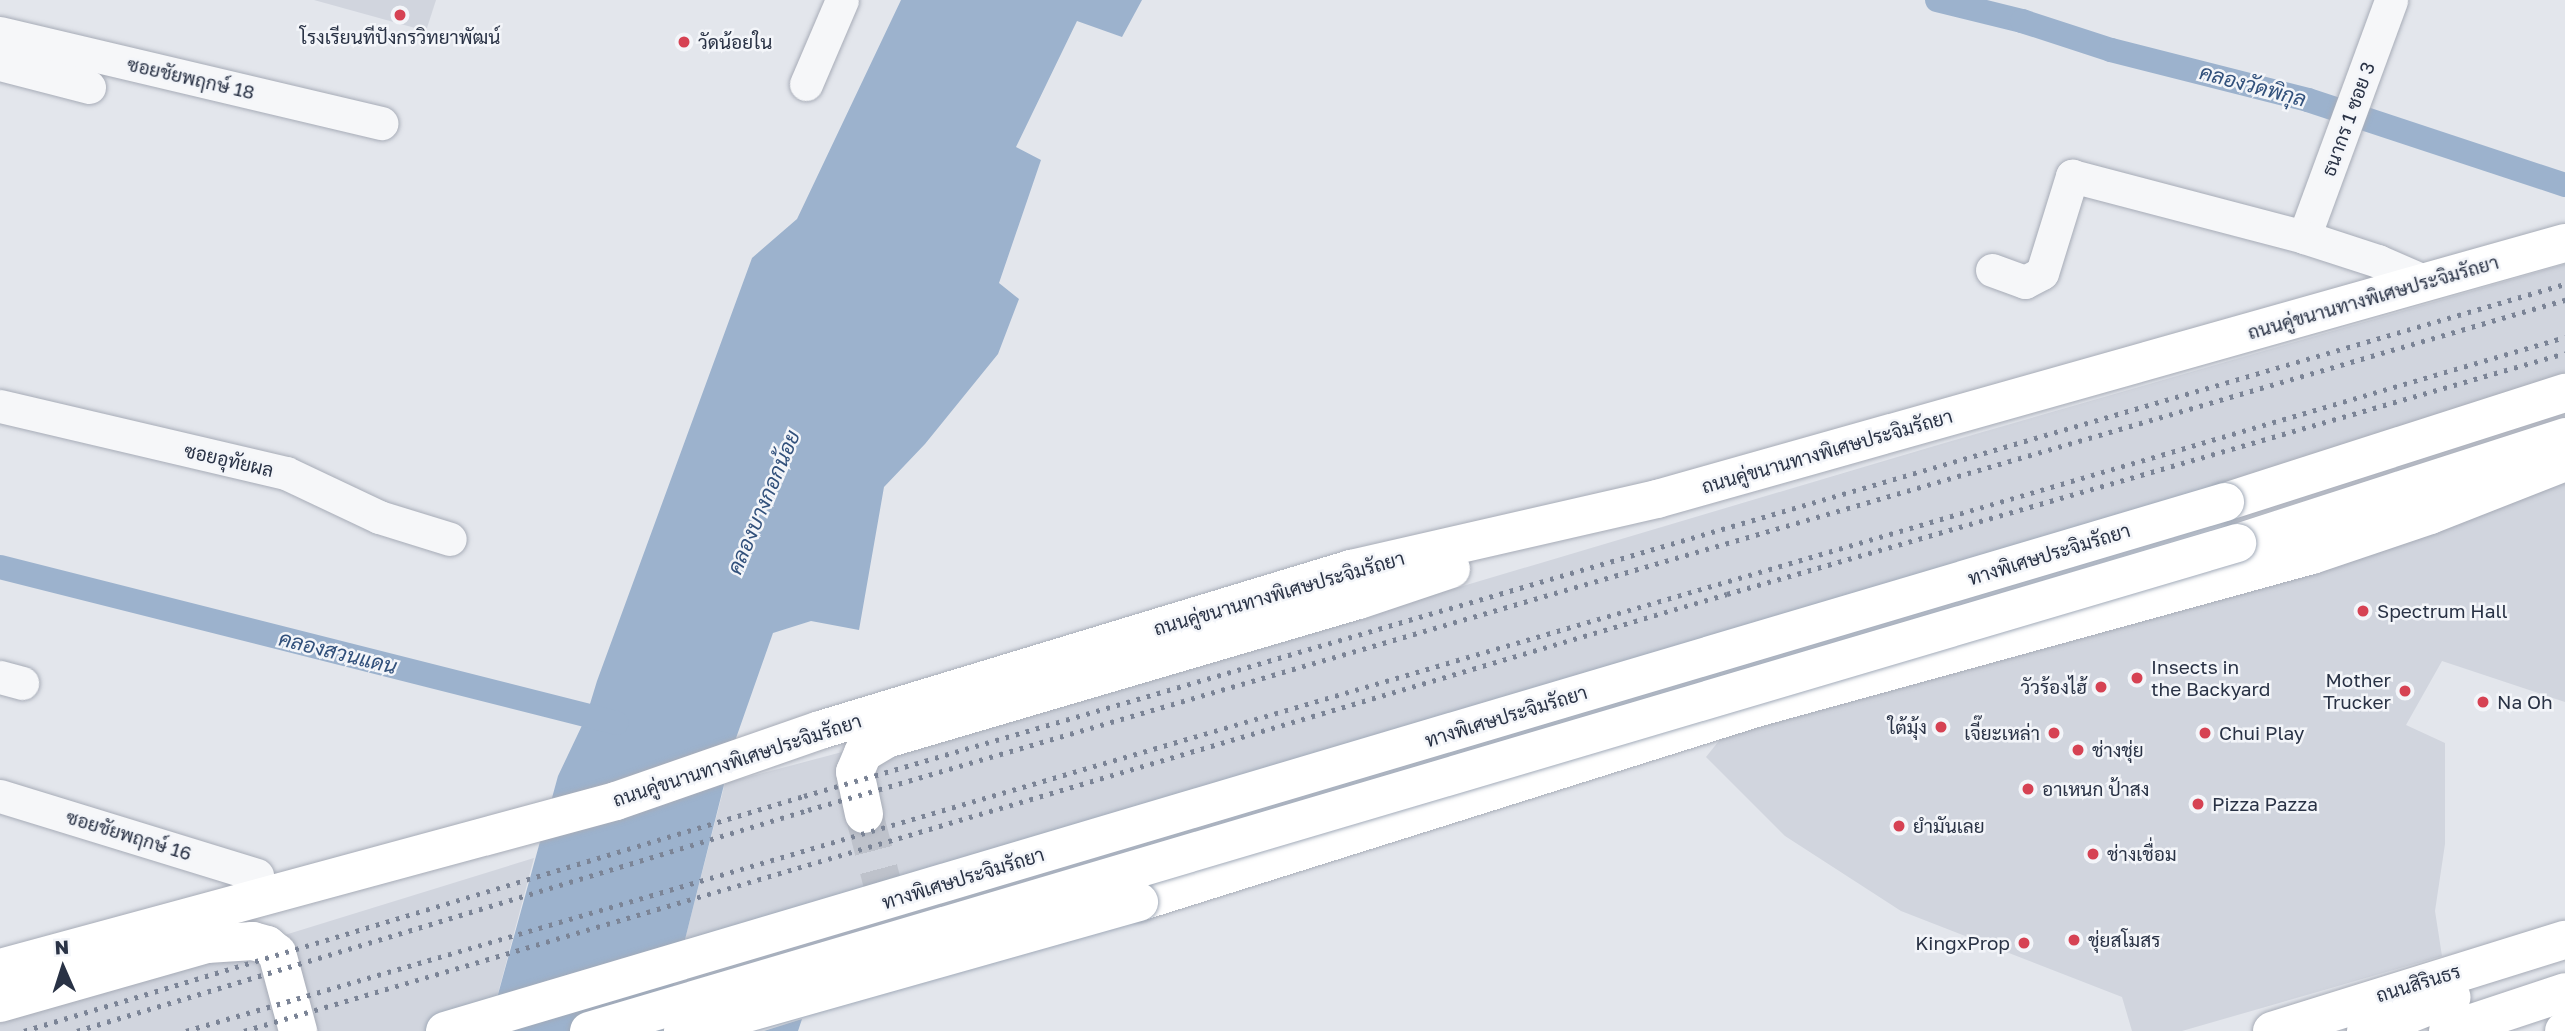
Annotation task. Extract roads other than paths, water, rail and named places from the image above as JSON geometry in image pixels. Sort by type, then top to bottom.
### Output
[{"type":"main road","name":"ถนนคู่ขนานทางพิเศษประจิมรัถยา","points":[[0,968],[616,801],[820,730],[1351,569],[1657,499],[2565,243]]},
{"type":"main road","name":"ทางพิเศษประจิมรัถยา","points":[[444,1031],[2225,502],[2565,393]]},
{"type":"main road","name":"ทางพิเศษประจิมรัถยา","points":[[589,1031],[2237,543],[2565,437]]},
{"type":"main road","points":[[683,1031],[1139,902],[1756,708],[2312,555],[2454,506],[2565,462]]},
{"type":"main road","points":[[864,814],[855,772],[863,753],[886,739],[1359,600],[1657,499]]},
{"type":"main road","points":[[883,886],[901,945],[911,961],[925,971],[948,974],[1563,787],[1756,708]]},
{"type":"main road","name":"ถนนสิรินธร","points":[[2272,1031],[2565,940]]},
{"type":"main road","points":[[0,1003],[207,944],[253,941],[267,945],[276,953],[298,1031]]},
{"type":"main road","points":[[2366,1031],[2565,952]]},
{"type":"main road","points":[[0,1018],[212,957],[239,953],[254,954],[263,963],[284,1031]]},
{"type":"main road","points":[[2448,1031],[2565,992]]},
{"type":"street","points":[[806,84],[842,0]]},
{"type":"street","name":"ธนากร 1 ซอย 3","points":[[2304,237],[2391,0]]},
{"type":"street","name":"ซอยชัยพฤกษ์ 18","points":[[0,33],[382,123]]},
{"type":"street","points":[[0,64],[89,88]]},
{"type":"street","points":[[1992,270],[2025,282],[2042,273],[2072,176],[2304,237],[2378,261],[2426,282]]},
{"type":"street","name":"ซอยอุทัยผล","points":[[0,406],[286,473],[379,517],[450,539]]},
{"type":"street","name":"ซอยชัยพฤกษ์ 16","points":[[0,796],[257,875]]},
{"type":"water","name":"คลองบางกอกน้อย","points":[[901,0],[1142,0],[1122,37],[1077,21],[1016,147],[1041,160],[999,283],[1019,299],[998,354],[925,444],[884,487],[859,630],[811,621],[773,633],[735,741],[662,1031],[488,1031],[558,776],[586,717],[752,258],[797,219]]},
{"type":"water","points":[[802,1019],[798,1031],[764,1031]]},
{"type":"waterway","name":"คลองวัดพิกุล","points":[[1937,0],[2022,21],[2111,50],[2308,100],[2565,185]]},
{"type":"waterway","name":"คลองสวนแดน","points":[[0,567],[617,723]]},
{"type":"tunnel","points":[[864,814],[883,886]]},
{"type":"railway","points":[[24,1031],[804,796],[2565,284]]},
{"type":"railway","points":[[77,1031],[808,810],[2565,300]]},
{"type":"railway","points":[[186,1031],[2565,337]]},
{"type":"railway","points":[[244,1031],[1727,594],[2565,353]]},
{"type":"place","name":"โรงเรียนทีปังกรวิทยาพัฒน์","points":[[400,15]]},
{"type":"place","name":"วัดน้อยใน","points":[[684,42]]},
{"type":"place","name":"Spectrum Hall","points":[[2363,611]]},
{"type":"place","name":"Insects in the Backyard","points":[[2137,678]]},
{"type":"place","name":"วัวร้องไฮ้","points":[[2101,687]]},
{"type":"place","name":"Mother Trucker","points":[[2405,691]]},
{"type":"place","name":"Na Oh","points":[[2483,702]]},
{"type":"place","name":"ใต้มุ้ง","points":[[1941,727]]},
{"type":"place","name":"เจี๊ยะเหล่า","points":[[2054,733]]},
{"type":"place","name":"Chui Play","points":[[2205,733]]},
{"type":"place","name":"ช่างชุ่ย","points":[[2078,750]]},
{"type":"place","name":"อาเหนก ป้าสง","points":[[2028,789]]},
{"type":"place","name":"Pizza Pazza","points":[[2198,804]]},
{"type":"place","name":"ยำมันเลย","points":[[1899,826]]},
{"type":"place","name":"ช่างเชื่อม","points":[[2093,854]]},
{"type":"place","name":"ชุ่ยสโมสร","points":[[2074,940]]},
{"type":"place","name":"KingxProp","points":[[2024,943]]}]
